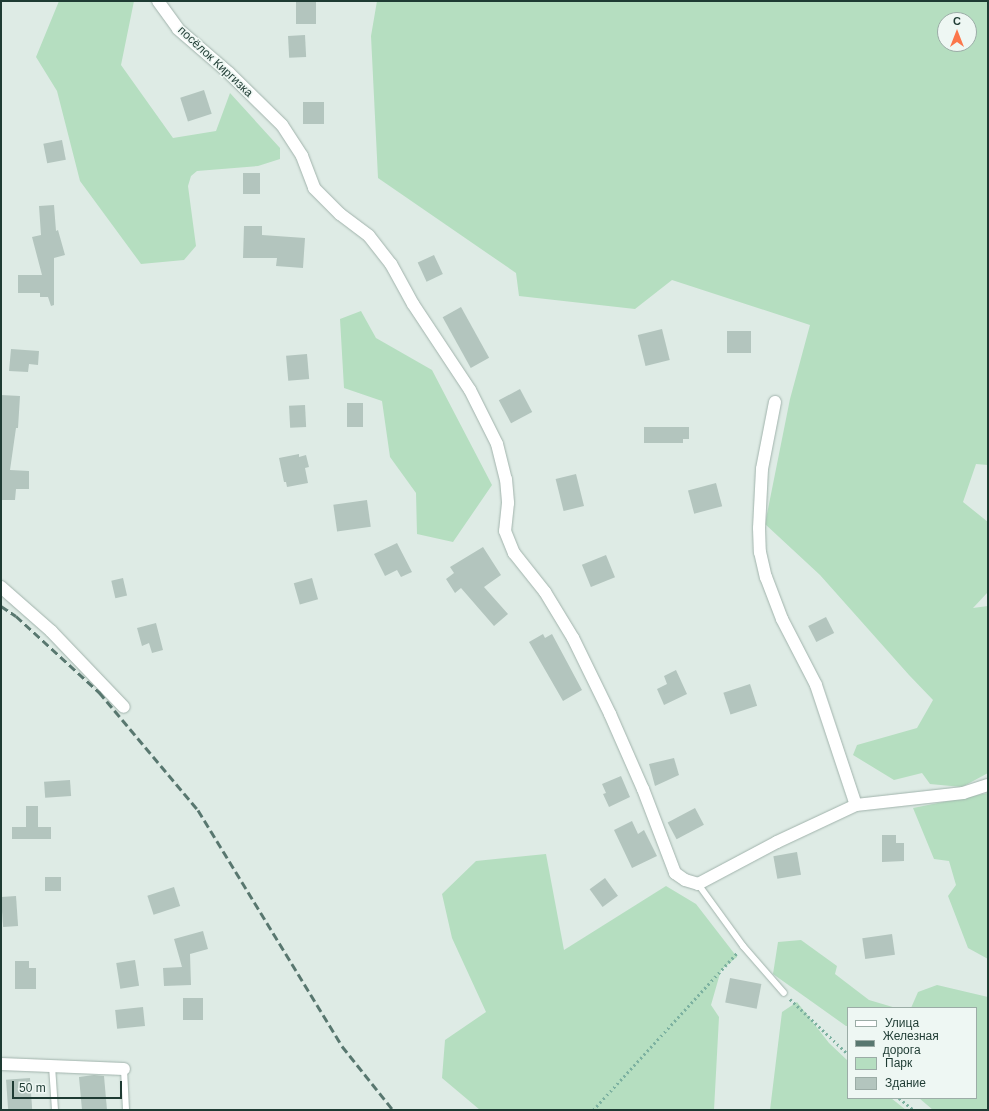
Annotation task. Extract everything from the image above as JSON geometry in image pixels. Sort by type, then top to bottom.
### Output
[{"type":"street","name":"посёлок Киргизка","points":[[158,1],[178,29],[229,74],[282,126],[302,156],[314,188],[340,214],[369,236],[391,264],[417,310],[470,390],[497,444],[506,479],[508,503],[505,531],[514,553],[545,592],[573,638],[613,721],[643,789],[675,872],[685,880],[698,884]]},
{"type":"street","points":[[775,402],[762,469],[759,528],[760,552],[766,577],[782,619],[816,685],[856,805]]},
{"type":"street","points":[[1,587],[51,631],[124,707]]},
{"type":"street","points":[[698,884],[777,842],[856,805],[963,792],[988,785]]},
{"type":"street","points":[[1,1064],[124,1069]]},
{"type":"lane","points":[[698,884],[743,946],[784,993]]},
{"type":"lane","points":[[52,1066],[55,1110]]},
{"type":"lane","points":[[124,1069],[126,1110]]},
{"type":"path","points":[[593,1110],[743,946]]},
{"type":"path","points":[[784,993],[847,1053]]},
{"type":"path","points":[[901,1099],[914,1110]]},
{"type":"green space","points":[[59,1],[134,1],[121,65],[173,138],[216,131],[230,93],[280,148],[280,159],[258,166],[197,171],[191,176],[188,186],[196,246],[184,260],[141,264],[80,181],[57,91],[36,57]]},
{"type":"green space","points":[[377,1],[988,1],[988,465],[976,464],[963,502],[988,522],[988,592],[973,608],[988,606],[988,773],[962,787],[930,784],[922,773],[894,780],[853,755],[857,745],[917,728],[933,700],[820,575],[765,524],[790,399],[810,325],[672,280],[635,309],[519,296],[516,273],[378,178],[371,36]]},
{"type":"green space","points":[[361,311],[376,338],[432,370],[492,485],[453,542],[417,534],[416,493],[390,457],[382,401],[344,388],[340,319]]},
{"type":"green space","points":[[988,793],[988,959],[968,948],[948,896],[956,885],[949,861],[934,859],[913,808]]},
{"type":"green space","points":[[546,854],[564,950],[666,886],[696,904],[737,957],[721,970],[711,1005],[719,1017],[714,1110],[480,1110],[442,1078],[445,1040],[486,1012],[452,938],[442,894],[476,861]]},
{"type":"green space","points":[[801,940],[837,966],[835,974],[869,1000],[893,1007],[847,1007],[846,1026],[773,974],[778,942]]},
{"type":"green space","points":[[937,985],[988,997],[988,1110],[933,1110],[920,1099],[977,1099],[977,1007],[911,1007],[918,992]]},
{"type":"green space","points":[[797,1002],[829,1043],[847,1060],[847,1099],[892,1099],[906,1110],[770,1110],[782,1012]]},
{"type":"building","points":[[296,1],[316,1],[316,24],[296,24]]},
{"type":"building","points":[[305,35],[306,57],[289,58],[288,36]]},
{"type":"building","points":[[204,90],[212,114],[188,122],[180,98]]},
{"type":"building","points":[[303,102],[324,102],[324,124],[303,124]]},
{"type":"building","points":[[62,140],[66,160],[47,163],[43,144]]},
{"type":"building","points":[[243,173],[260,173],[260,194],[243,194]]},
{"type":"building","points":[[54,205],[56,231],[58,230],[65,255],[54,258],[54,305],[51,306],[48,297],[40,297],[40,293],[18,293],[18,275],[42,275],[32,237],[41,235],[39,206]]},
{"type":"building","points":[[244,226],[262,226],[262,235],[305,238],[303,268],[276,266],[277,258],[243,258]]},
{"type":"building","points":[[434,255],[443,274],[427,282],[418,263]]},
{"type":"building","points":[[461,307],[489,358],[471,368],[443,317]]},
{"type":"building","points":[[662,329],[670,360],[645,366],[638,335]]},
{"type":"building","points":[[727,331],[751,331],[751,353],[727,353]]},
{"type":"building","points":[[11,349],[39,351],[38,365],[29,364],[28,372],[9,371]]},
{"type":"building","points":[[307,354],[309,379],[288,381],[286,356]]},
{"type":"building","points":[[520,389],[532,412],[511,423],[499,400]]},
{"type":"building","points":[[1,395],[20,396],[18,428],[16,428],[10,470],[29,471],[29,489],[16,489],[15,500],[1,500]]},
{"type":"building","points":[[347,403],[363,403],[363,427],[347,427]]},
{"type":"building","points":[[305,405],[306,427],[290,428],[289,406]]},
{"type":"building","points":[[644,427],[689,427],[689,439],[683,439],[683,443],[644,443]]},
{"type":"building","points":[[299,454],[299,457],[306,455],[309,467],[305,468],[308,483],[287,487],[286,482],[284,482],[279,458]]},
{"type":"building","points":[[576,474],[584,506],[564,511],[556,479]]},
{"type":"building","points":[[716,483],[722,506],[694,514],[688,491]]},
{"type":"building","points":[[367,500],[371,527],[337,531],[333,505]]},
{"type":"building","points":[[397,543],[412,572],[401,577],[397,570],[385,576],[374,554]]},
{"type":"building","points":[[483,547],[501,575],[484,587],[508,614],[494,626],[461,588],[455,593],[446,579],[454,573],[450,567]]},
{"type":"building","points":[[606,555],[615,577],[591,587],[582,565]]},
{"type":"building","points":[[123,578],[127,596],[115,598],[111,581]]},
{"type":"building","points":[[312,578],[318,599],[300,604],[294,583]]},
{"type":"building","points":[[826,617],[834,633],[816,642],[808,626]]},
{"type":"building","points":[[156,623],[163,650],[152,653],[149,643],[142,646],[137,628]]},
{"type":"building","points":[[543,634],[545,638],[552,634],[582,690],[563,701],[529,642]]},
{"type":"building","points":[[676,670],[687,694],[664,705],[657,689],[667,684],[664,676]]},
{"type":"building","points":[[750,684],[757,706],[730,715],[723,693]]},
{"type":"building","points":[[674,758],[679,775],[655,786],[649,764]]},
{"type":"building","points":[[621,776],[630,797],[609,807],[603,794],[606,793],[602,784]]},
{"type":"building","points":[[70,780],[71,796],[45,798],[44,782]]},
{"type":"building","points":[[26,806],[38,806],[38,827],[51,827],[51,839],[12,839],[12,827],[26,827]]},
{"type":"building","points":[[695,808],[704,825],[677,839],[668,823]]},
{"type":"building","points":[[632,821],[638,834],[644,830],[657,856],[632,868],[614,830]]},
{"type":"building","points":[[882,835],[896,835],[896,843],[904,843],[904,861],[882,862]]},
{"type":"building","points":[[797,852],[801,875],[777,879],[773,856]]},
{"type":"building","points":[[45,877],[61,877],[61,891],[45,891]]},
{"type":"building","points":[[605,878],[618,896],[603,907],[590,889]]},
{"type":"building","points":[[174,887],[180,906],[154,915],[147,896]]},
{"type":"building","points":[[16,896],[18,926],[3,927],[1,897]]},
{"type":"building","points":[[203,931],[208,949],[190,954],[191,985],[164,986],[163,968],[182,967],[174,939]]},
{"type":"building","points":[[892,934],[895,955],[865,959],[862,938]]},
{"type":"building","points":[[135,960],[139,986],[120,989],[116,963]]},
{"type":"building","points":[[15,961],[29,961],[29,968],[36,968],[36,989],[15,989]]},
{"type":"building","points":[[730,978],[761,984],[757,1009],[725,1003]]},
{"type":"building","points":[[183,998],[203,998],[203,1020],[183,1020]]},
{"type":"building","points":[[143,1007],[145,1026],[117,1029],[115,1010]]},
{"type":"building","points":[[94,1075],[104,1076],[107,1110],[82,1110],[79,1077]]},
{"type":"building","points":[[30,1078],[32,1110],[8,1110],[6,1080]]},
{"type":"railway","points":[[1,606],[16,616],[99,692],[198,810],[342,1046],[393,1110]]}]
